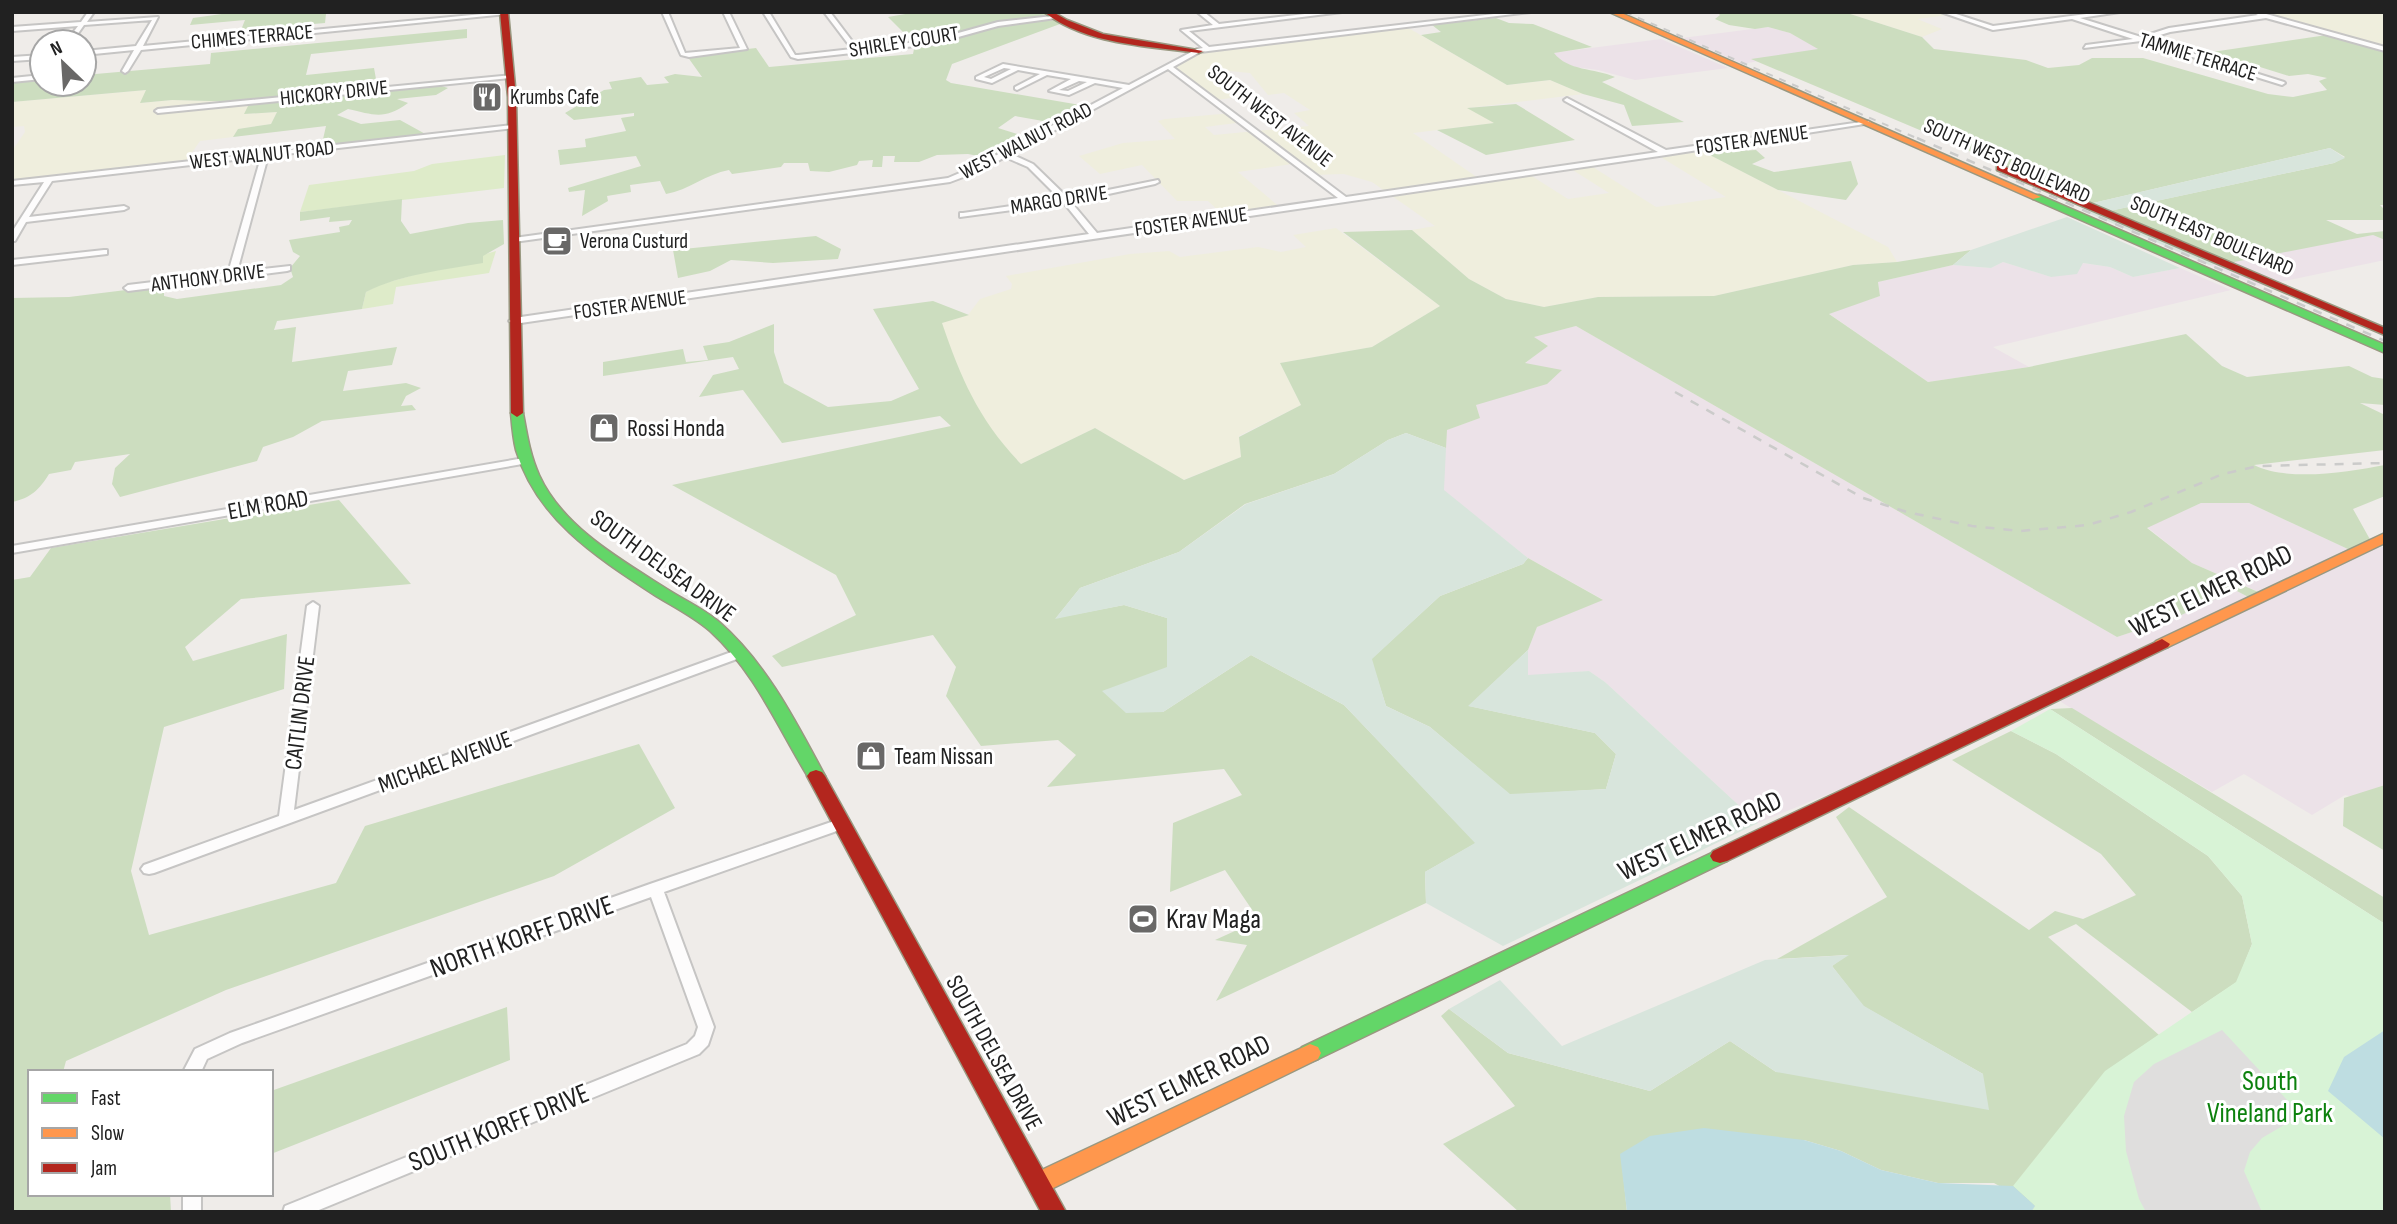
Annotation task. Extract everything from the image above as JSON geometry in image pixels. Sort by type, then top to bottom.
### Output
[{"type":"main road","name":"SOUTH WEST BOULEVARD","points":[[1612,12],[1641,17],[1868,123],[2385,349]]},
{"type":"main road","name":"SOUTH DELSEA DRIVE","points":[[504,13],[512,127],[518,433],[524,461],[539,491],[567,525],[607,556],[692,610],[741,653],[778,704],[1054,1212]]},
{"type":"main road","name":"SOUTH WEST AVENUE","points":[[1050,15],[1095,33],[1203,50]]},
{"type":"main road","name":"SOUTH EAST BOULEVARD","points":[[1641,17],[2385,332]]},
{"type":"main road","name":"WEST ELMER ROAD","points":[[1039,1183],[2385,537]]},
{"type":"street","points":[[80,28],[91,12]]},
{"type":"street","points":[[665,12],[680,49],[687,55],[744,49],[726,12]]},
{"type":"street","name":"SHIRLEY COURT","points":[[766,12],[796,57],[933,42],[998,24],[1050,15]]},
{"type":"street","points":[[827,12],[857,51]]},
{"type":"street","points":[[1200,12],[1217,25]]},
{"type":"street","points":[[1203,50],[1184,30],[1339,12]]},
{"type":"street","name":"WEST WALNUT ROAD","points":[[514,240],[936,183],[961,176],[1203,50],[1528,12]]},
{"type":"street","points":[[1944,12],[1990,28],[2117,12]]},
{"type":"street","points":[[2252,12],[2385,49]]},
{"type":"street","name":"CHIMES TERRACE","points":[[98,52],[504,13]]},
{"type":"street","points":[[2086,47],[2142,39],[2155,32],[2265,16]]},
{"type":"street","points":[[12,29],[156,18],[125,71]]},
{"type":"street","name":"TAMMIE TERRACE","points":[[2073,18],[2282,83]]},
{"type":"street","points":[[1018,68],[992,80],[978,78],[1003,66],[1018,68],[1129,87]]},
{"type":"street","name":"SOUTH WEST AVENUE","points":[[1168,66],[1345,200]]},
{"type":"street","points":[[1017,88],[1047,73]]},
{"type":"street","name":"HICKORY DRIVE","points":[[158,111],[510,76]]},
{"type":"street","points":[[1077,78],[1052,91],[1069,93],[1094,81]]},
{"type":"street","points":[[1567,100],[1666,153]]},
{"type":"street","name":"FOSTER AVENUE","points":[[514,321],[1868,123]]},
{"type":"street","name":"WEST WALNUT ROAD","points":[[12,183],[512,127]]},
{"type":"street","points":[[1004,154],[1029,162],[1095,236]]},
{"type":"street","points":[[232,275],[265,155]]},
{"type":"street","points":[[12,239],[48,179]]},
{"type":"street","name":"MARGO DRIVE","points":[[963,215],[1064,201],[1155,182]]},
{"type":"street","points":[[24,219],[124,208]]},
{"type":"street","points":[[12,263],[104,252]]},
{"type":"street","name":"ANTHONY DRIVE","points":[[128,288],[287,268]]},
{"type":"street","name":"ELM ROAD","points":[[12,550],[524,461]]},
{"type":"street","name":"CAITLIN DRIVE","points":[[286,820],[313,606]]},
{"type":"street","name":"MICHAEL AVENUE","points":[[149,869],[741,653]]},
{"type":"street","name":"NORTH KORFF DRIVE","points":[[193,1070],[201,1054],[236,1038],[843,823]]},
{"type":"street","name":"SOUTH KORFF DRIVE","points":[[292,1212],[681,1055],[702,1040],[706,1027],[656,888]]},
{"type":"shaded area","points":[[1768,27],[1790,33],[1819,49],[1743,64],[1682,38]]},
{"type":"shaded area","points":[[1661,39],[1728,68],[1635,80],[1575,67],[1544,54]]},
{"type":"shaded area","points":[[2330,148],[2345,158],[2334,163],[2110,211],[2229,263],[2209,265],[2082,210],[2093,203]]},
{"type":"shaded area","points":[[2067,217],[2180,268],[2133,277],[2110,267],[2083,263],[2077,274],[2051,277],[2003,262],[1991,268],[1953,265],[1971,250]]},
{"type":"shaded area","points":[[2373,235],[2385,240],[2385,260],[2275,283],[2258,286],[2209,265]]},
{"type":"shaded area","points":[[2003,262],[2051,277],[2082,263],[2110,267],[2133,277],[2180,268],[2231,290],[1993,347],[2029,367],[1928,382],[1828,313],[1880,296],[1878,282],[1953,265],[1991,268]]},
{"type":"shaded area","points":[[1576,326],[2117,637],[2177,617],[2235,590],[2254,600],[2264,594],[2192,563],[2147,527],[2201,503],[2249,503],[2350,550],[2372,543],[2385,548],[2385,803],[2345,795],[2312,815],[2244,774],[2212,792],[2051,696],[1936,750],[1758,823],[1605,682],[1589,671],[1528,676],[1528,650],[1537,627],[1602,599],[1528,558],[1443,490],[1446,430],[1480,418],[1476,405],[1547,345],[1533,337]]},
{"type":"shaded area","points":[[1406,433],[1446,448],[1444,490],[1528,558],[1523,564],[1440,596],[1372,659],[1386,706],[1430,727],[1510,794],[1606,789],[1616,754],[1595,733],[1468,706],[1528,650],[1528,675],[1589,671],[1605,682],[1758,823],[1503,946],[1426,903],[1425,872],[1475,843],[1344,705],[1251,655],[1163,712],[1126,713],[1102,691],[1167,667],[1167,618],[1124,605],[1055,619],[1080,588],[1179,552],[1246,504],[1334,474],[1388,440]]},
{"type":"shaded area","points":[[1849,955],[1832,966],[1864,1006],[1983,1074],[1989,1110],[1776,1072],[1730,1041],[1650,1091],[1508,1053],[1449,1009],[1500,980],[1562,1046],[1765,960]]},
{"type":"shaded area","points":[[2222,1030],[2301,1115],[2262,1138],[2250,1152],[2244,1171],[2262,1212],[2146,1212],[2139,1199],[2126,1151],[2124,1116],[2134,1082],[2154,1064]]},
{"type":"green space","points":[[236,12],[345,12],[326,14],[325,23],[241,30],[245,20],[190,25],[193,18]]},
{"type":"green space","points":[[917,12],[1046,12],[1060,24],[952,64],[946,80],[1092,107],[1060,124],[1015,116],[998,128],[1033,139],[994,159],[968,154],[937,155],[919,162],[894,162],[895,156],[883,156],[882,167],[872,167],[873,160],[859,161],[857,165],[829,172],[810,171],[808,163],[784,163],[781,167],[732,174],[729,170],[666,194],[660,181],[630,185],[631,192],[607,196],[608,201],[582,216],[585,190],[569,192],[568,188],[641,166],[636,156],[560,165],[558,150],[586,147],[585,139],[626,131],[621,118],[634,116],[634,113],[574,120],[565,113],[604,90],[612,89],[609,82],[641,77],[647,85],[669,83],[664,77],[675,74],[702,77],[687,56],[756,48],[769,67],[913,54],[915,44],[888,17]]},
{"type":"green space","points":[[1717,12],[1844,12],[1922,37],[1934,49],[2026,60],[2048,68],[2079,65],[2092,58],[2143,58],[2268,94],[2293,97],[2327,90],[2319,81],[2327,78],[2308,74],[2289,76],[2212,52],[2327,35],[2385,51],[2385,205],[2380,205],[2385,210],[2385,220],[2326,220],[2357,234],[2385,231],[2385,240],[2373,235],[2229,263],[2109,211],[2334,163],[2345,157],[2330,148],[2093,203],[1751,59],[1818,49],[1790,33],[1768,27],[1755,29],[1729,25],[1715,19],[1720,15]]},
{"type":"green space","points":[[1844,12],[1940,12],[1949,15],[1917,19],[1942,29],[1922,37]]},
{"type":"green space","points":[[2256,12],[2385,12],[2385,48],[2286,20]]},
{"type":"green space","points":[[1496,18],[1509,23],[1533,24],[1592,47],[1554,53],[1566,63],[1615,77],[1602,82],[1684,122],[1632,126],[1624,105],[1583,94],[1550,80],[1507,85],[1421,35],[1441,32],[1432,25]]},
{"type":"green space","points":[[1405,26],[1507,85],[1550,80],[1583,94],[1468,108],[1495,123],[1413,133],[1481,180],[1527,173],[1568,199],[1609,193],[1568,167],[1588,164],[1656,207],[1726,197],[1659,156],[1699,149],[1888,247],[1897,262],[1853,265],[1714,296],[1598,297],[1544,307],[1506,299],[1469,279],[1412,230],[1435,226],[1372,182],[1344,174],[1313,175],[1298,163],[1238,172],[1282,209],[1226,218],[1208,201],[1177,201],[1142,165],[1100,174],[1079,156],[1123,143],[1175,139],[1158,121],[1165,119],[1232,113],[1244,122],[1205,127],[1214,135],[1309,126],[1294,113],[1310,110],[1284,93],[1268,95],[1250,73],[1208,69],[1215,76],[1209,79],[1239,97],[1216,100],[1171,65],[1198,51]]},
{"type":"green space","points":[[467,29],[467,38],[311,54],[306,75],[374,68],[376,79],[359,81],[357,91],[435,84],[448,88],[436,95],[397,99],[408,103],[386,114],[348,109],[337,115],[361,124],[400,120],[429,136],[321,148],[326,126],[233,137],[238,129],[271,124],[277,112],[244,114],[250,102],[172,100],[140,103],[146,90],[98,94],[98,74],[210,64],[211,53]]},
{"type":"green space","points":[[28,80],[28,98],[57,98],[12,102],[12,82]]},
{"type":"green space","points":[[147,90],[141,103],[172,100],[251,102],[245,114],[277,112],[271,124],[238,129],[233,137],[200,141],[184,164],[12,182],[12,151],[25,132],[24,126],[12,127],[12,102],[98,98],[98,94]]},
{"type":"green space","points":[[1516,104],[1575,140],[1486,155],[1437,130],[1494,123],[1467,108]]},
{"type":"green space","points":[[1756,150],[1765,158],[1752,164],[1774,172],[1851,161],[1858,184],[1846,200],[1778,190],[1706,153]]},
{"type":"green space","points":[[505,155],[504,188],[300,212],[309,185],[414,171],[432,164]]},
{"type":"green space","points":[[402,199],[401,221],[410,234],[468,223],[503,220],[504,244],[483,256],[483,263],[408,277],[366,292],[362,309],[277,321],[274,330],[296,327],[292,362],[397,347],[392,365],[348,371],[343,391],[406,383],[421,388],[406,396],[401,406],[412,405],[416,410],[322,421],[293,437],[263,447],[257,461],[120,497],[112,484],[115,468],[130,454],[75,462],[71,470],[49,474],[34,492],[12,502],[12,298],[69,297],[183,283],[164,292],[164,296],[177,299],[281,285],[293,277],[290,268],[300,256],[293,252],[289,240],[340,232],[339,227],[349,225],[352,220],[329,222],[330,217],[300,221],[300,212]]},
{"type":"green space","points":[[1336,228],[1440,306],[1372,347],[1280,363],[1301,405],[1239,436],[1241,457],[1183,480],[1095,428],[1021,464],[999,442],[973,403],[960,377],[941,322],[968,315],[980,299],[1011,289],[1012,284],[1006,276],[1130,254],[1169,251],[1180,257],[1258,247],[1281,252],[1306,247],[1293,235]]},
{"type":"green space","points":[[1412,230],[1469,279],[1506,299],[1544,307],[1598,297],[1714,296],[1853,265],[1897,262],[1971,250],[1953,265],[1878,282],[1880,296],[1829,314],[1928,382],[2029,367],[2186,334],[2222,366],[2247,377],[2349,366],[2372,377],[2385,379],[2385,405],[2360,403],[2385,415],[2385,450],[2254,465],[2284,473],[2318,474],[2385,465],[2385,496],[2353,509],[2372,543],[2350,550],[2249,503],[2201,503],[2147,528],[2192,563],[2265,595],[2254,600],[2235,590],[2177,617],[2117,637],[1576,326],[1534,337],[1548,346],[1525,363],[1562,370],[1547,384],[1476,405],[1480,418],[1447,430],[1446,448],[1406,433],[1388,440],[1334,474],[1245,504],[1179,552],[1080,588],[1056,618],[1124,605],[1167,618],[1163,712],[1251,655],[1344,705],[1476,843],[1425,872],[1426,903],[1216,1001],[1247,945],[1215,940],[1259,920],[1225,870],[1170,892],[1173,823],[1242,795],[1224,769],[1047,787],[1076,755],[1058,740],[981,746],[946,696],[956,667],[933,635],[782,667],[772,656],[856,615],[836,575],[672,485],[951,426],[940,416],[782,443],[743,390],[699,397],[713,375],[739,369],[733,357],[603,376],[603,362],[683,349],[686,362],[708,360],[703,346],[729,342],[774,324],[774,352],[784,383],[828,407],[891,401],[919,389],[873,309],[933,301],[969,315],[942,323],[973,398],[1006,448],[1021,464],[1095,428],[1184,480],[1241,457],[1239,437],[1301,405],[1280,363],[1372,347],[1440,306],[1343,232]]},
{"type":"green space","points":[[816,236],[841,249],[838,259],[773,263],[731,260],[710,271],[678,278],[673,250]]},
{"type":"green space","points":[[496,251],[489,273],[396,287],[393,304],[362,309],[366,292],[379,285]]},
{"type":"green space","points":[[339,500],[411,584],[241,599],[185,647],[193,661],[287,634],[284,689],[164,727],[131,871],[149,935],[336,883],[365,826],[639,744],[675,808],[554,876],[226,990],[66,1061],[64,1070],[28,1070],[28,1196],[170,1196],[171,1212],[12,1212],[12,580],[30,577],[51,548]]},
{"type":"green space","points":[[1528,558],[1603,600],[1537,627],[1528,650],[1469,706],[1595,733],[1616,754],[1606,789],[1510,795],[1430,727],[1386,706],[1371,659],[1440,596],[1523,564]]},
{"type":"green space","points":[[2072,708],[2385,898],[2385,924],[2050,709]]},
{"type":"green space","name":"South Vineland Park","points":[[2050,709],[2385,924],[2385,1212],[2031,1212],[2035,1206],[2013,1186],[2105,1071],[2236,982],[2252,944],[2242,896],[2208,856],[2056,754],[2011,731]]},
{"type":"green space","points":[[2011,731],[2056,754],[2208,856],[2242,896],[2252,944],[2237,982],[2192,1012],[2076,924],[2048,937],[2159,1035],[2105,1072],[2079,1162],[2031,1212],[2035,1206],[1994,1183],[1938,1183],[1881,1170],[1841,1151],[1804,1140],[1621,1154],[1627,1212],[1519,1212],[1443,1144],[1515,1106],[1441,1016],[1449,1009],[1508,1053],[1650,1091],[1730,1041],[1776,1072],[1983,1074],[1863,1006],[1832,966],[1847,955],[1777,959],[1887,897],[1836,817],[1849,807],[2029,930],[2055,911],[2083,919],[2136,895],[2101,854],[1952,760]]},
{"type":"green space","points":[[2385,785],[2385,851],[2343,826],[2344,798]]},
{"type":"green space","points":[[507,1007],[510,1060],[273,1153],[273,1090]]},
{"type":"water","points":[[2385,1030],[2385,1139],[2328,1091],[2344,1057]]},
{"type":"water","points":[[1704,1128],[1804,1140],[1841,1151],[1881,1170],[1938,1183],[2013,1186],[2035,1206],[2031,1212],[1627,1212],[1620,1154],[1650,1136]]},
{"type":"railway","points":[[1625,12],[1921,140]]},
{"type":"railway","points":[[1917,138],[2385,341]]},
{"type":"railway","points":[[1675,392],[1863,498],[1907,512],[1972,526],[2020,531],[2088,525],[2131,512],[2223,474],[2258,466],[2385,463]]},
{"type":"traffic: fast","points":[[2036,197],[2385,349]]},
{"type":"traffic: fast","points":[[517,413],[522,447],[533,477],[549,503],[593,546],[705,619],[731,643],[760,678],[816,776]]},
{"type":"traffic: fast","points":[[1310,1053],[1720,856]]},
{"type":"traffic: slow","points":[[1612,12],[2036,197]]},
{"type":"traffic: slow","points":[[2162,644],[2385,537]]},
{"type":"traffic: slow","points":[[1039,1183],[1310,1053]]},
{"type":"traffic: jam","points":[[504,12],[512,97],[517,413]]},
{"type":"traffic: jam","points":[[1047,12],[1082,30],[1120,40],[1199,51]]},
{"type":"traffic: jam","points":[[2000,168],[2385,332]]},
{"type":"traffic: jam","points":[[1720,856],[2162,644]]},
{"type":"traffic: jam","points":[[816,776],[1054,1212]]},
{"type":"place","name":"Krumbs Cafe","points":[[487,97]]},
{"type":"place","name":"Verona Custurd","points":[[557,241]]},
{"type":"place","name":"Rossi Honda","points":[[604,428]]},
{"type":"place","name":"Team Nissan","points":[[871,756]]},
{"type":"place","name":"Krav Maga","points":[[1143,919]]}]
